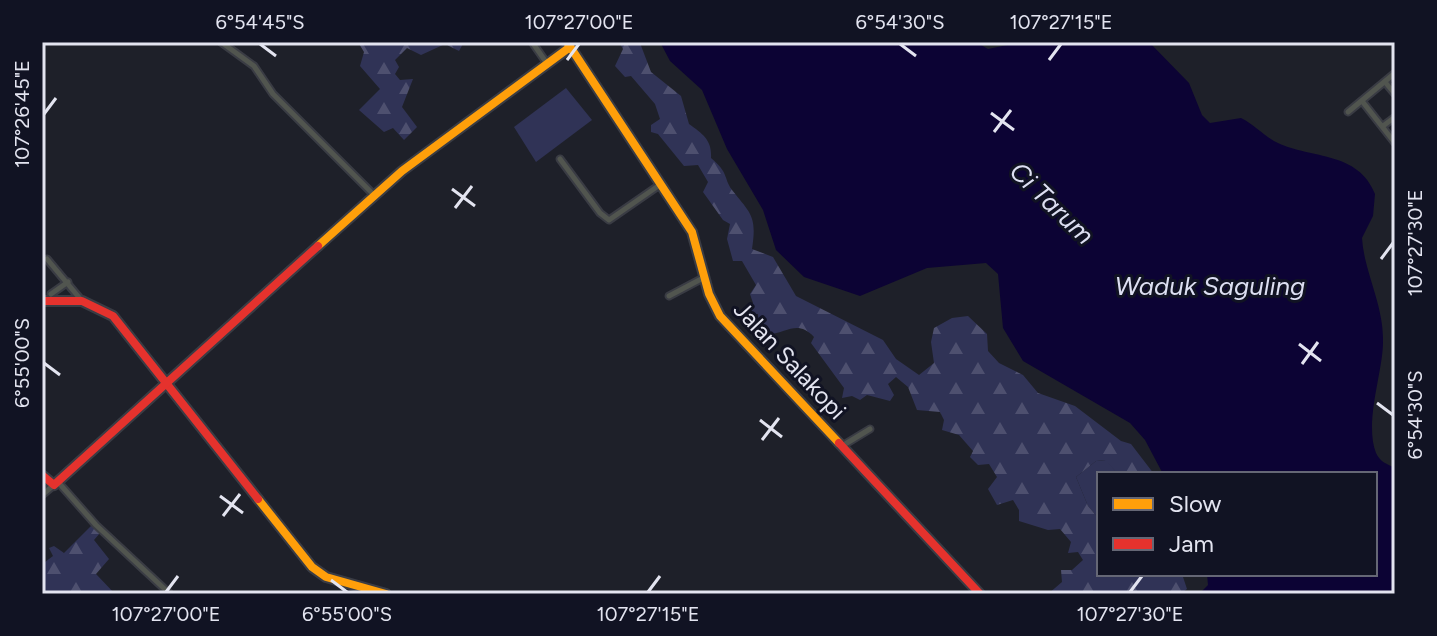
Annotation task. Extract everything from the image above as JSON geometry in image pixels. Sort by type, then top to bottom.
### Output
[{"type":"street","points":[[221,42],[254,66],[273,94],[375,196]]},
{"type":"street","points":[[532,42],[546,62]]},
{"type":"street","points":[[42,495],[420,156],[568,45]]},
{"type":"street","name":"Jalan Salakopi","points":[[568,45],[694,235],[720,316],[980,594]]},
{"type":"street","points":[[1348,112],[1395,73]]},
{"type":"street","points":[[1385,82],[1395,94]]},
{"type":"street","points":[[1362,101],[1395,143]]},
{"type":"street","points":[[1383,126],[1395,117]]},
{"type":"street","points":[[560,159],[600,213],[609,220],[661,184]]},
{"type":"street","points":[[47,259],[82,301],[117,320],[314,570],[324,576],[386,594]]},
{"type":"street","points":[[669,296],[705,277]]},
{"type":"street","points":[[51,294],[68,282]]},
{"type":"street","points":[[42,301],[82,301]]},
{"type":"street","points":[[842,446],[870,429]]},
{"type":"street","points":[[42,475],[56,484],[170,594]]},
{"type":"green space","points":[[358,42],[464,42],[459,51],[445,44],[421,55],[407,48],[395,60],[399,67],[395,74],[400,80],[413,79],[402,107],[417,127],[404,140],[393,128],[384,132],[359,110],[380,89],[360,66],[364,52]]},
{"type":"green space","points":[[619,42],[640,43],[651,72],[681,96],[689,124],[706,138],[711,158],[721,168],[751,216],[754,229],[752,249],[773,257],[796,296],[883,340],[896,359],[919,375],[934,363],[931,342],[934,328],[952,318],[968,316],[987,334],[988,351],[999,363],[1023,375],[1038,393],[1075,406],[1121,441],[1131,444],[1152,472],[1116,472],[1105,460],[1096,461],[1076,477],[1088,506],[1097,517],[1097,576],[1183,576],[1187,589],[1180,594],[1048,594],[1062,582],[1061,570],[1072,570],[1083,560],[1078,552],[1068,553],[1071,542],[1060,529],[1048,530],[1019,521],[1019,510],[1013,500],[997,505],[988,489],[997,477],[989,464],[978,465],[970,457],[973,451],[959,435],[942,430],[944,420],[940,412],[917,410],[908,387],[896,377],[888,384],[894,395],[890,401],[867,395],[860,400],[852,396],[842,398],[844,388],[811,343],[814,337],[808,332],[792,328],[768,335],[759,331],[758,314],[749,314],[747,309],[753,303],[750,294],[756,285],[742,261],[733,261],[727,239],[730,224],[723,220],[703,192],[708,182],[698,165],[684,166],[658,134],[651,132],[651,125],[660,119],[655,104],[631,76],[625,77],[615,66],[623,49]]},
{"type":"green space","points":[[566,88],[592,120],[536,162],[514,127]]},
{"type":"green space","points":[[1106,460],[1116,472],[1097,472],[1097,517],[1088,506],[1076,477],[1096,461]]},
{"type":"green space","points":[[91,526],[100,533],[94,540],[109,559],[96,574],[115,594],[42,594],[42,560],[45,562],[53,556],[49,548],[54,546],[64,553]]},
{"type":"water","name":"Waduk Saguling","points":[[660,42],[976,42],[988,49],[1021,42],[1149,42],[1189,83],[1202,115],[1210,123],[1241,118],[1278,143],[1333,158],[1357,170],[1375,194],[1373,216],[1362,238],[1383,342],[1375,397],[1373,441],[1378,456],[1395,468],[1395,594],[1199,594],[1208,585],[1207,576],[1377,576],[1377,472],[1162,472],[1145,440],[1130,423],[1023,361],[1003,328],[998,274],[986,263],[927,268],[860,296],[804,277],[776,250],[763,210],[727,149],[702,90],[670,61]]},
{"type":"traffic: slow","points":[[567,42],[692,232],[709,294],[720,316],[839,443]]},
{"type":"traffic: slow","points":[[318,246],[402,171],[570,47]]},
{"type":"traffic: slow","points":[[258,499],[312,567],[326,577],[386,594]]},
{"type":"traffic: jam","points":[[42,475],[54,485],[318,246]]},
{"type":"traffic: jam","points":[[42,301],[82,301],[113,316],[258,499]]},
{"type":"traffic: jam","points":[[839,443],[980,594]]},
{"type":"water label","name":"Ci Tarum","points":[[1052,203]]}]
